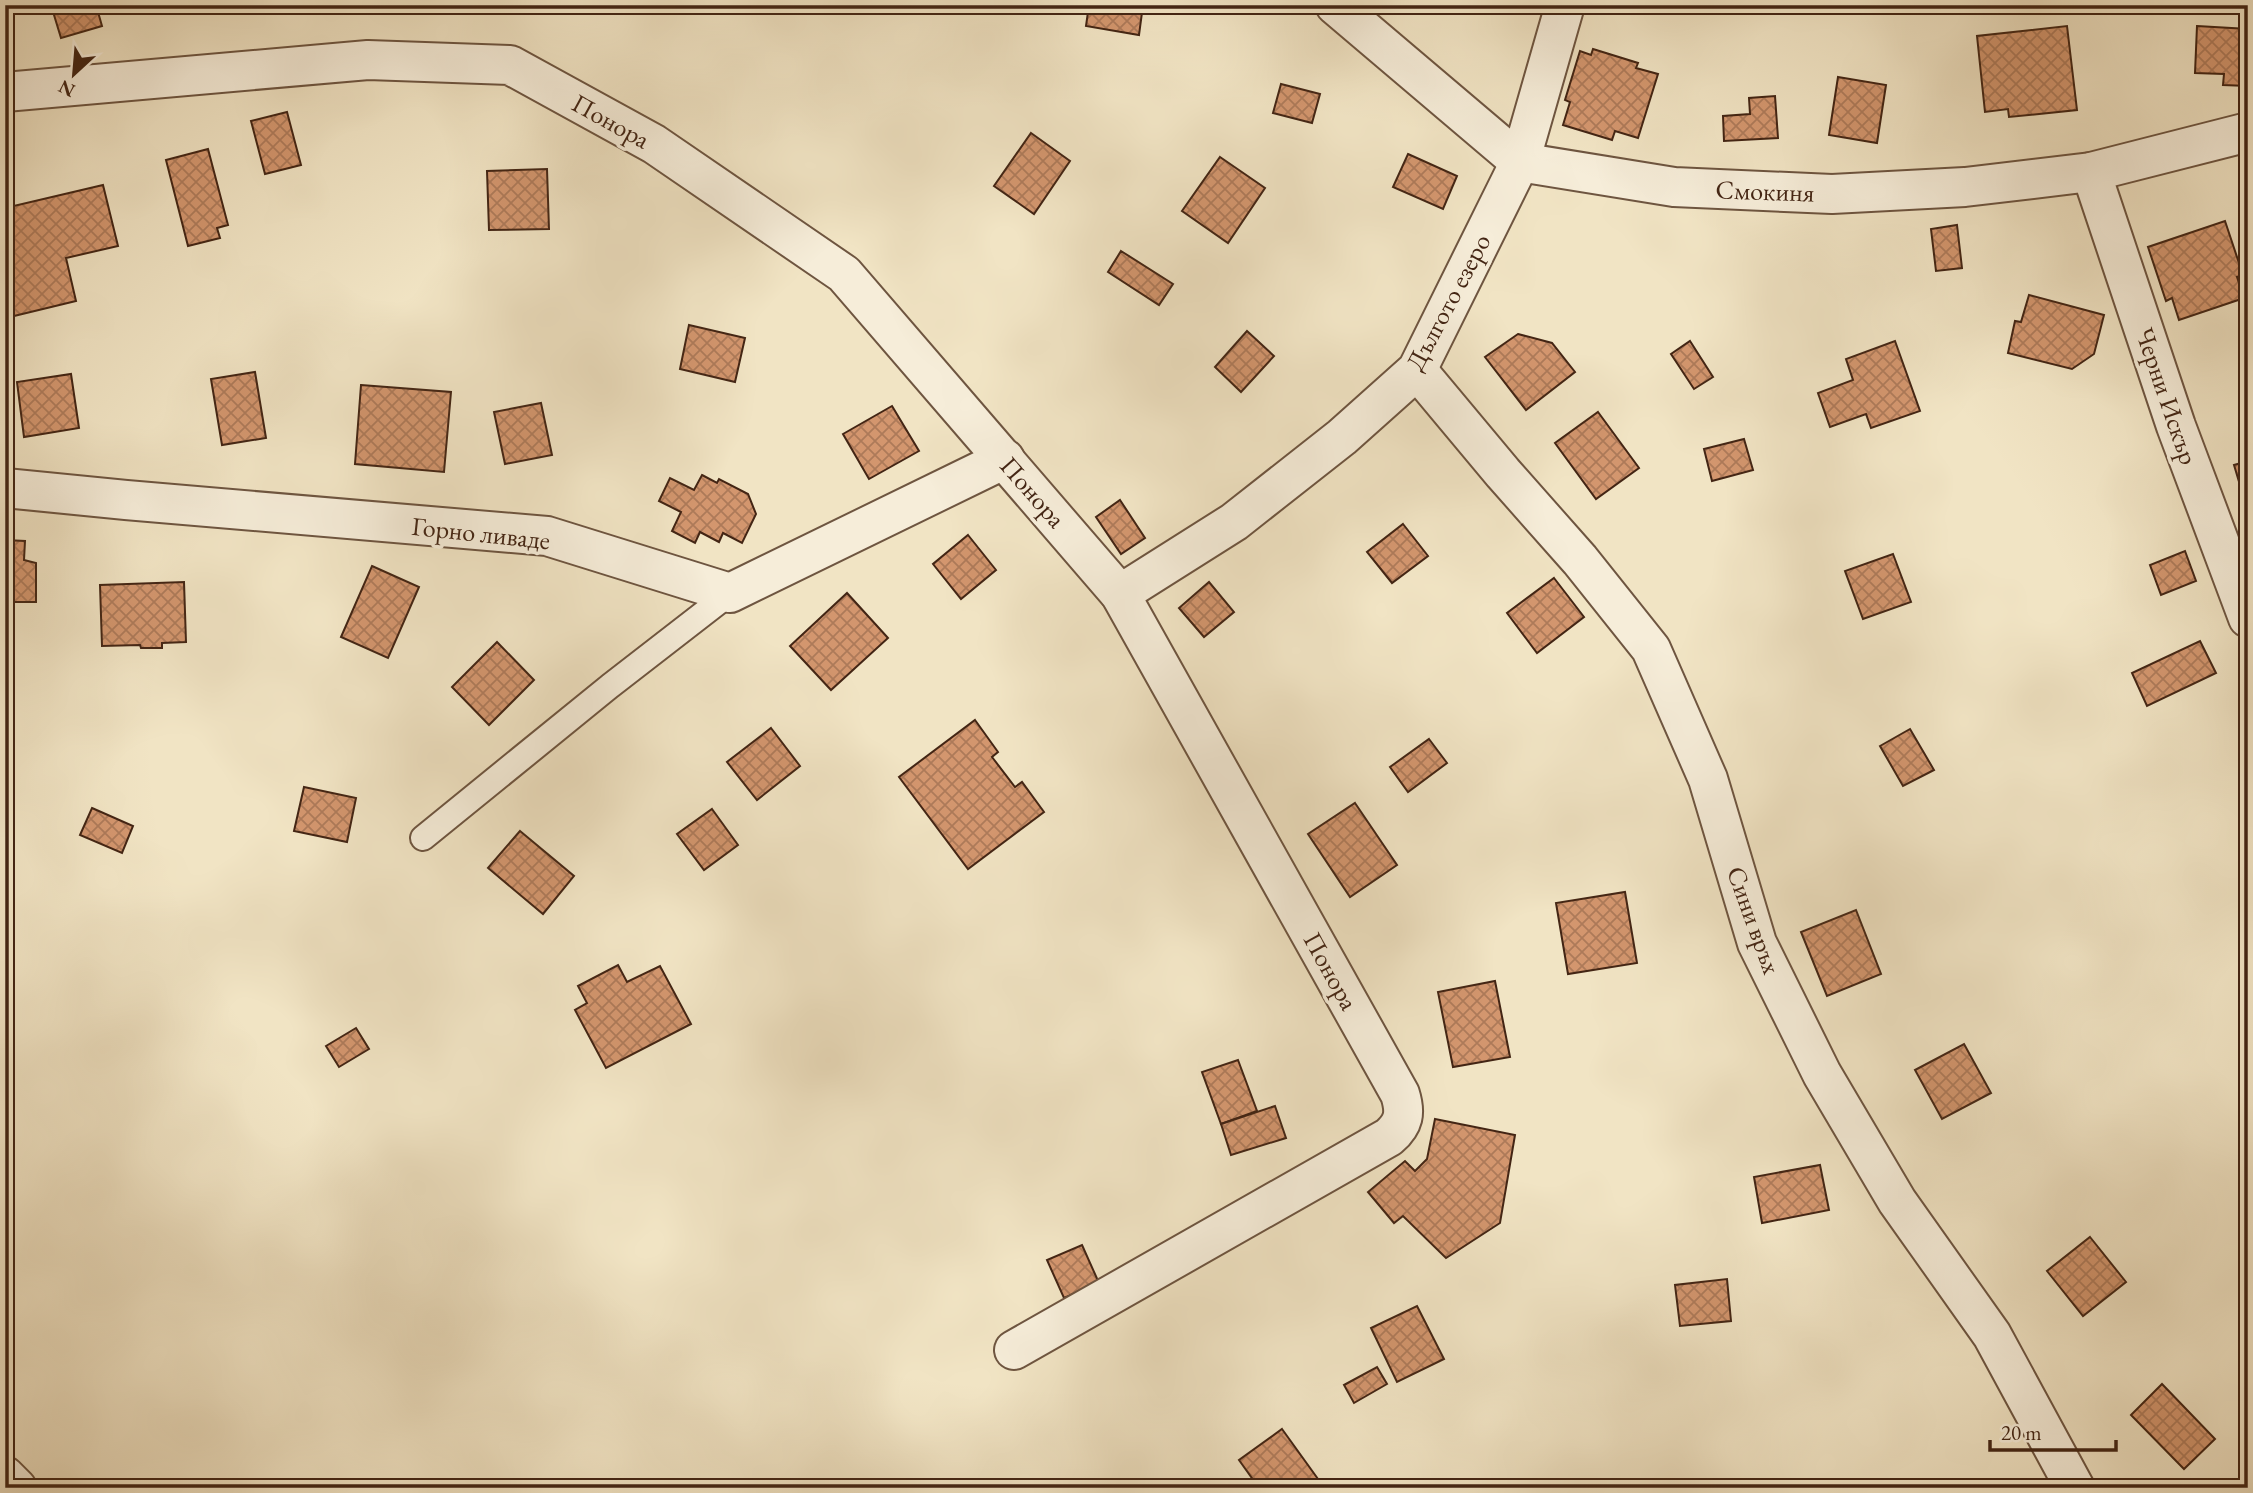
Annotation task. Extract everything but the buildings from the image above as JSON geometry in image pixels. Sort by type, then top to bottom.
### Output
[{"type":"street","points":[[1335,5],[1521,162]]},
{"type":"street","name":"Дългото езеро","points":[[1120,594],[1234,523],[1342,437],[1417,370],[1521,162],[1565,5]]},
{"type":"street","name":"Понора","points":[[5,92],[368,60],[510,65],[654,145],[844,275],[1120,594],[1400,1094],[1404,1118],[1399,1129],[1390,1138],[1014,1350]]},
{"type":"street","name":"Смокиня","points":[[1521,162],[1674,187],[1832,194],[1965,187],[2091,172],[2248,132]]},
{"type":"street","name":"Черни Искър","points":[[2091,172],[2176,426],[2248,618]]},
{"type":"street","name":"Сини връх","points":[[1417,370],[1580,560],[1651,649],[1708,779],[1757,943],[1816,1062],[1897,1201],[1992,1335],[2076,1488]]},
{"type":"street","points":[[730,593],[1005,459]]},
{"type":"street","name":"Горно ливаде","points":[[5,488],[547,536],[730,593]]},
{"type":"street","points":[[5,1476],[17,1488]]},
{"type":"lane","points":[[423,838],[610,686],[730,593]]}]
